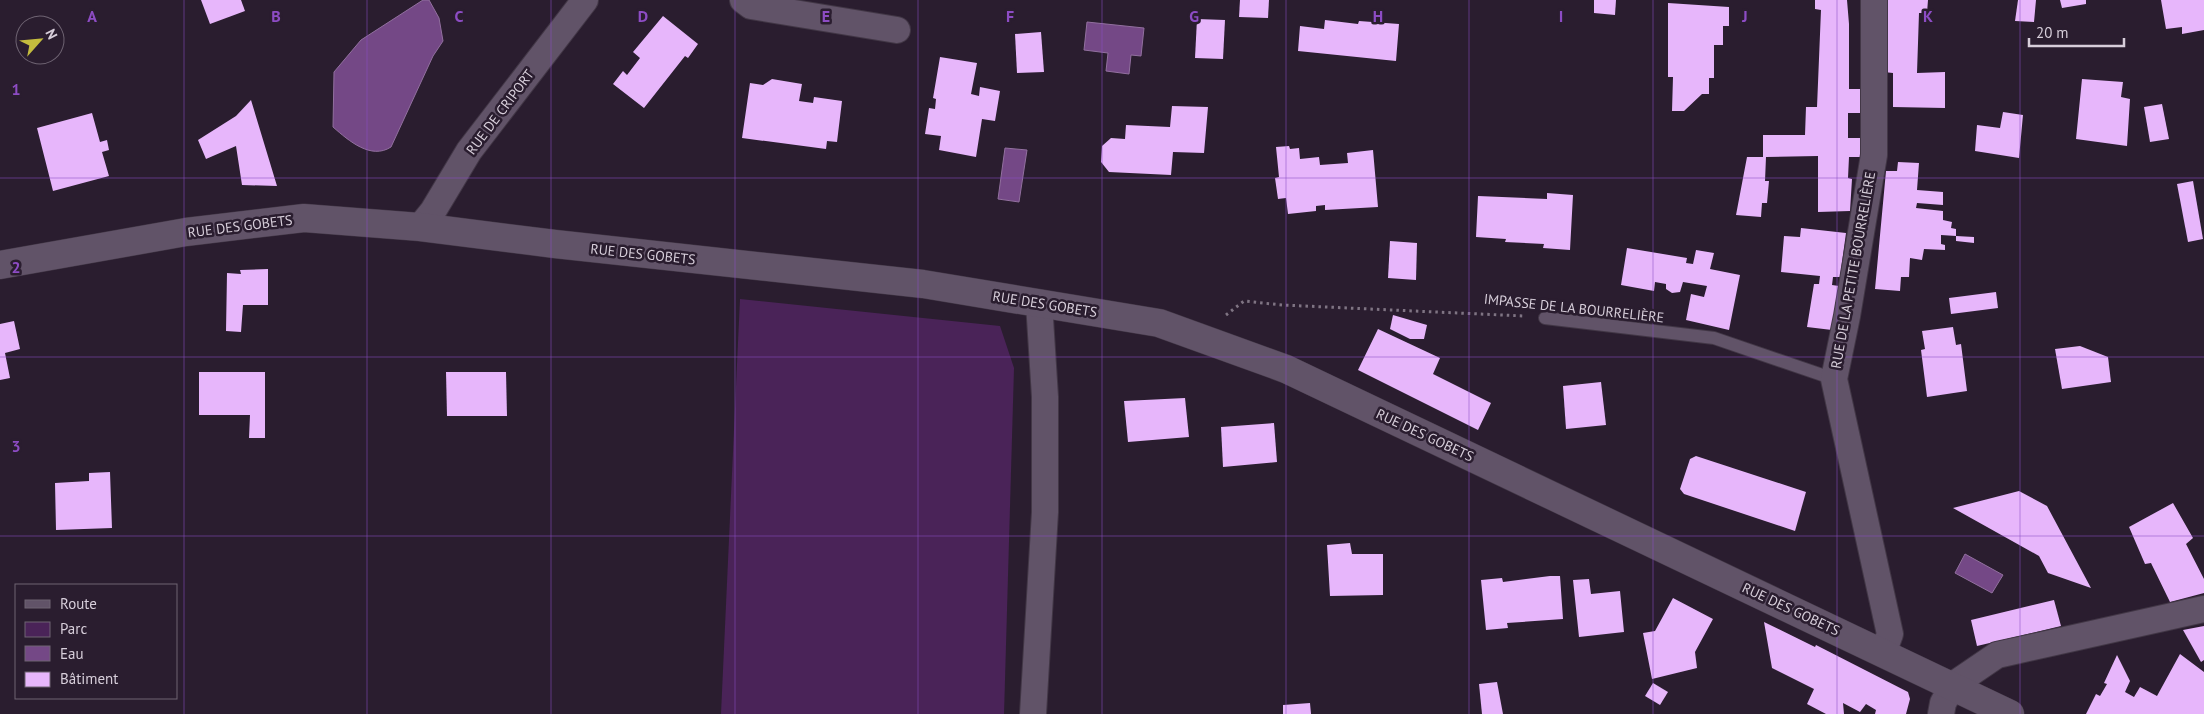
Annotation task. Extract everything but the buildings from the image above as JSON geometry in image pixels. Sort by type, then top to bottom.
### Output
[{"type":"main road","name":"RUE DES GOBETS","points":[[0,265],[186,232],[304,218],[420,227],[555,244],[923,284],[1159,323],[1286,369],[2010,714]]},
{"type":"street","name":"RUE DE CRIPORT","points":[[420,227],[433,211],[469,152],[585,0]]},
{"type":"street","points":[[743,0],[751,6],[897,30]]},
{"type":"street","name":"RUE DE LA PETITE BOURRELIÈRE","points":[[1874,0],[1874,155],[1847,316],[1834,379],[1890,634],[1883,653]]},
{"type":"street","points":[[1033,714],[1045,512],[1045,397],[1039,303]]},
{"type":"street","points":[[1941,714],[1944,703],[1953,686],[1998,655],[2204,609]]},
{"type":"lane","name":"IMPASSE DE LA BOURRELIÈRE","points":[[1545,318],[1714,338],[1834,379]]},
{"type":"path","name":"IMPASSE DE LA BOURRELIÈRE","points":[[1198,337],[1244,301],[1291,305],[1507,313],[1545,318]]},
{"type":"green space","points":[[740,299],[1000,326],[1014,368],[1004,714],[721,714]]},
{"type":"water","points":[[423,0],[429,0],[439,18],[443,41],[433,56],[391,147],[376,151],[360,147],[333,127],[334,72],[361,40]]},
{"type":"water","points":[[1087,22],[1144,28],[1141,56],[1131,55],[1129,74],[1106,71],[1108,53],[1084,50]]},
{"type":"water","points":[[1005,148],[1027,150],[1019,202],[998,199]]},
{"type":"water","points":[[1965,554],[2003,575],[1992,593],[1955,573]]}]
